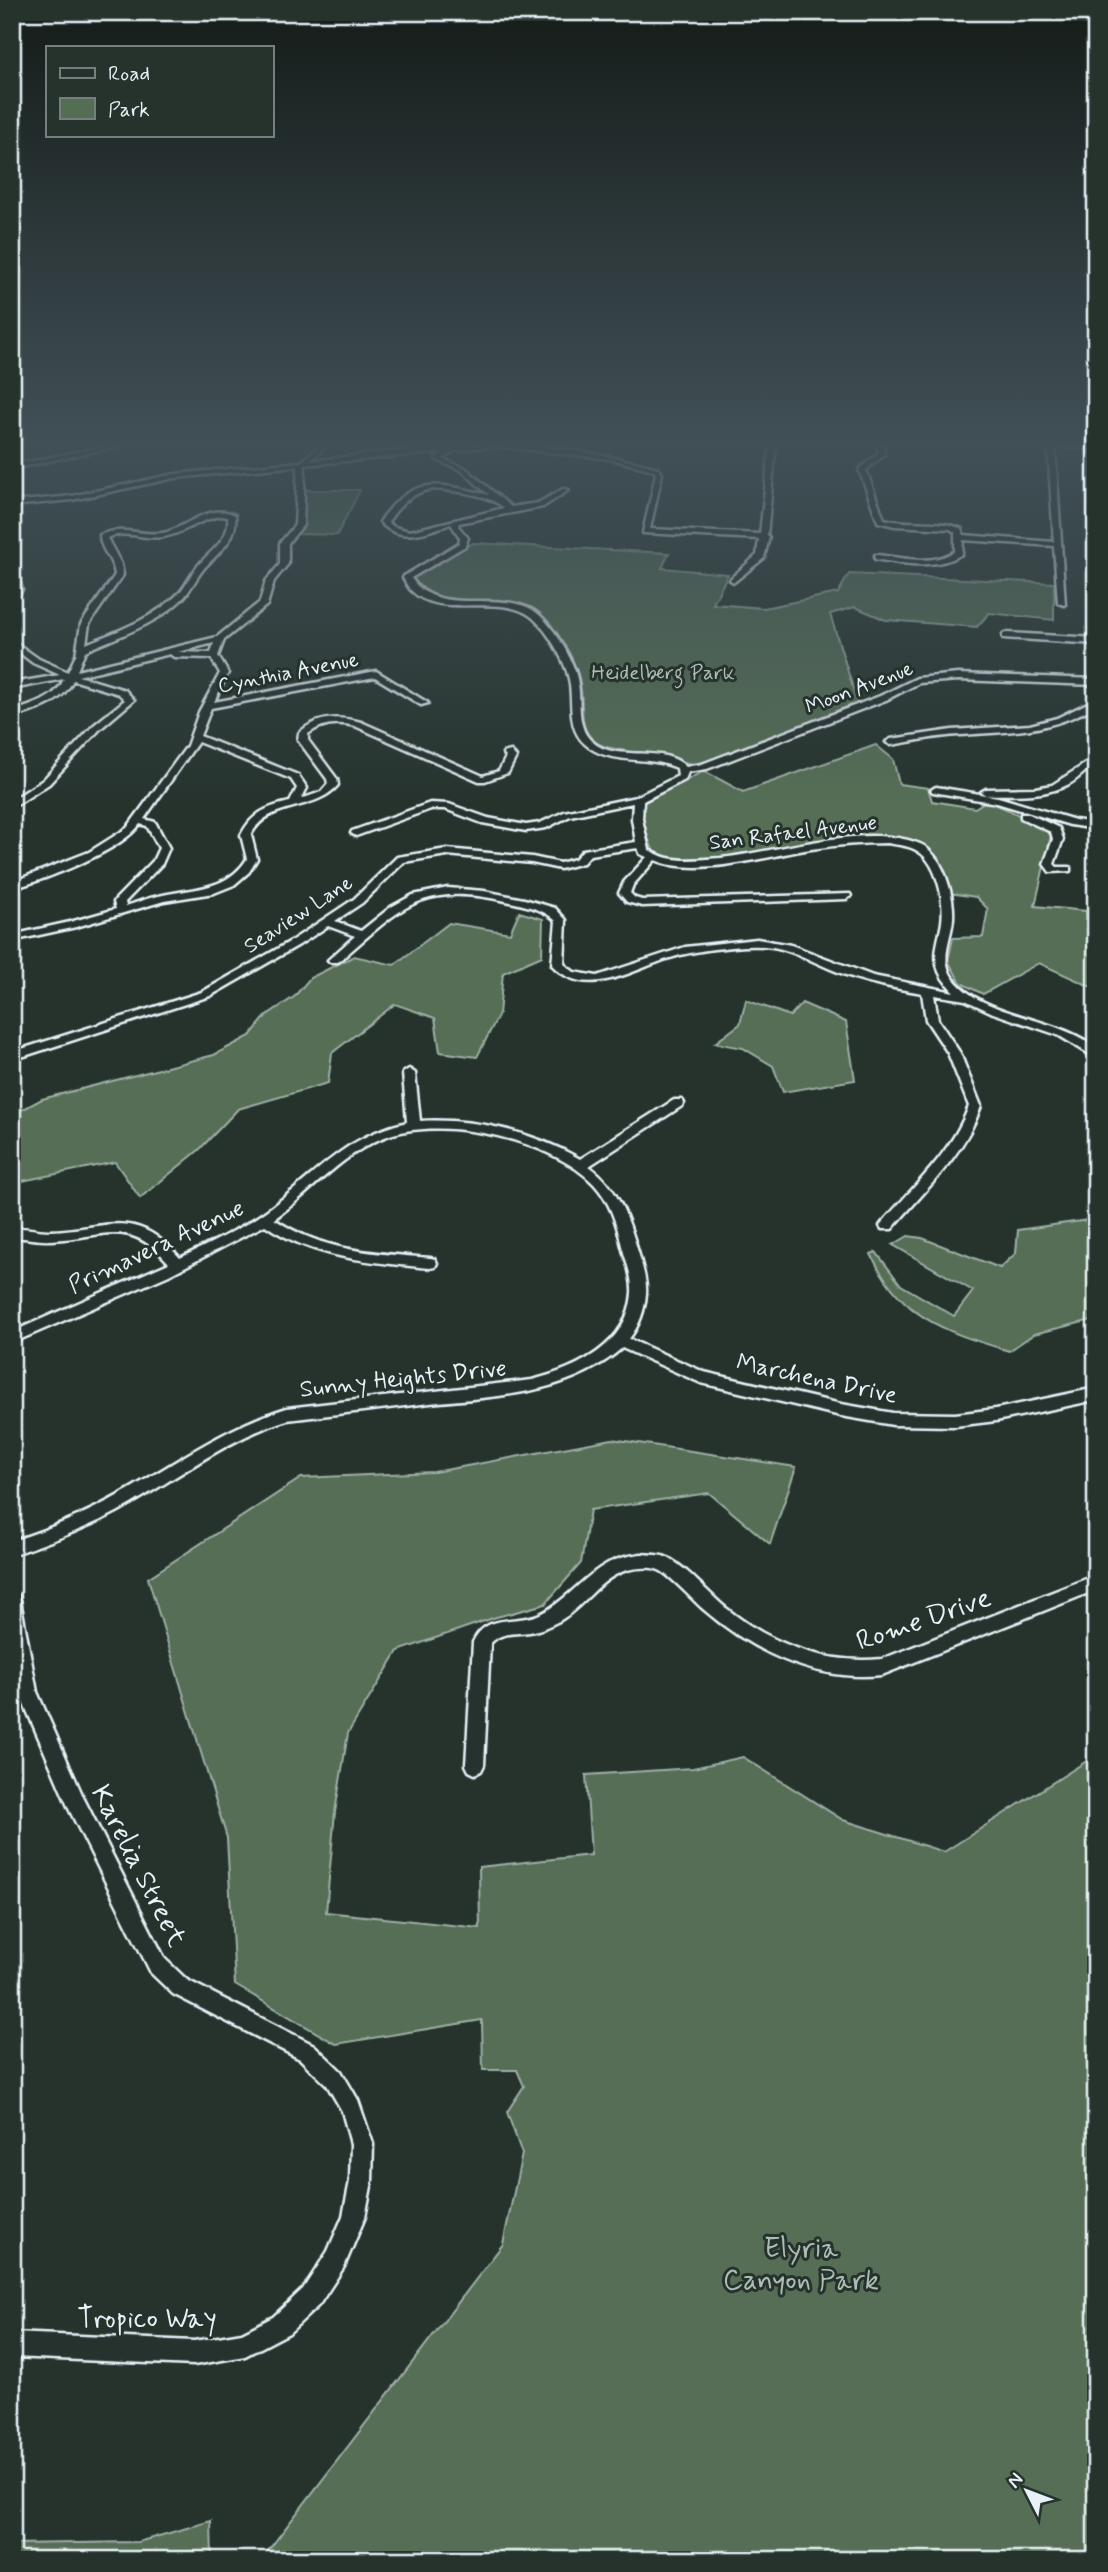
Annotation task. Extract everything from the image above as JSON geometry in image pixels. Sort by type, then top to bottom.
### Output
[{"type":"street","points":[[12,715],[63,692],[82,649],[82,634],[89,616],[119,575],[118,565]]},
{"type":"street","points":[[82,649],[153,618],[181,596],[202,565]]},
{"type":"street","points":[[12,686],[70,676],[220,639],[264,603],[270,581],[283,565]]},
{"type":"street","points":[[356,833],[430,806],[446,807],[486,821],[526,828],[542,825],[567,814],[639,799],[682,778],[684,770],[669,761],[601,750],[590,743],[575,720],[573,678],[563,654],[530,611],[510,604],[428,598],[410,585],[407,578],[426,565]]},
{"type":"street","points":[[734,580],[751,565]]},
{"type":"street","points":[[1059,565],[1062,604]]},
{"type":"street","points":[[12,569],[18,590],[12,601]]},
{"type":"street","points":[[1006,636],[1096,641]]},
{"type":"street","points":[[12,886],[108,846],[140,821],[196,738],[207,706],[224,673],[214,656],[220,639]]},
{"type":"street","points":[[12,642],[18,653],[55,671],[122,692],[130,700],[97,727],[46,782],[12,804]]},
{"type":"street","points":[[170,653],[214,656]]},
{"type":"street","name":"Cynthia Avenue","points":[[207,706],[376,674],[424,703]]},
{"type":"street","name":"Moon Avenue","points":[[684,770],[704,767],[883,698],[917,681],[958,677],[1096,682]]},
{"type":"street","points":[[891,742],[943,734],[1038,729],[1065,719],[1096,702]]},
{"type":"street","points":[[12,938],[72,925],[163,898],[211,891],[230,883],[250,864],[252,853],[246,835],[252,823],[267,813],[321,795],[333,785],[303,737],[313,726],[327,721],[358,724],[482,779],[503,773],[510,757],[508,753]]},
{"type":"street","points":[[196,738],[295,777],[302,788],[295,802]]},
{"type":"street","points":[[963,794],[1050,788],[1065,783],[1096,760]]},
{"type":"street","points":[[936,790],[1018,804],[1074,823],[1096,826]]},
{"type":"street","points":[[639,799],[636,807],[641,844],[644,852],[652,858],[628,884],[625,893],[631,900],[642,903],[846,896]]},
{"type":"street","points":[[1018,804],[1015,811],[1055,830],[1058,839],[1049,864],[1054,870],[1066,869]]},
{"type":"street","points":[[122,910],[119,902],[136,881],[158,862],[164,848],[151,824],[140,821]]},
{"type":"street","name":"San Rafael Avenue","points":[[652,858],[699,863],[845,842],[885,840],[920,847],[931,856],[948,914],[941,965],[962,996]]},
{"type":"street","name":"Seaview Lane","points":[[12,1056],[206,994],[327,922],[377,885],[395,862],[401,859],[455,852],[532,860],[560,866],[579,861],[587,852],[641,844]]},
{"type":"street","points":[[12,878],[32,879]]},
{"type":"street","points":[[334,960],[416,898],[452,891],[551,910],[561,920],[558,965],[574,977],[585,979],[613,976],[670,954],[760,941],[793,947],[856,975],[962,996],[1093,1048]]},
{"type":"street","points":[[327,922],[364,936]]},
{"type":"street","points":[[887,1226],[960,1136],[973,1115],[975,1106],[954,1053],[932,1020],[927,989]]},
{"type":"street","points":[[409,1073],[414,1125]]},
{"type":"street","points":[[580,1165],[678,1102]]},
{"type":"street","name":"Primavera Avenue","points":[[12,1338],[177,1264],[265,1219],[350,1148],[380,1132],[414,1125],[447,1126],[514,1137],[552,1149],[580,1165]]},
{"type":"street","name":"Sunny Heights Drive","points":[[12,1548],[91,1518],[229,1436],[265,1419],[286,1414],[553,1382],[589,1366],[619,1341],[636,1310],[638,1278],[615,1203],[606,1189],[580,1165]]},
{"type":"street","points":[[265,1219],[297,1241],[316,1249],[430,1263]]},
{"type":"street","points":[[12,1233],[54,1235],[98,1227],[130,1228],[155,1239],[177,1264]]},
{"type":"street","name":"Marchena Drive","points":[[619,1341],[701,1377],[851,1412],[893,1419],[945,1420],[996,1415],[1096,1394]]},
{"type":"street","name":"Rome Drive","points":[[475,1765],[482,1642],[489,1631],[503,1625],[525,1626],[542,1622],[601,1574],[622,1564],[646,1559],[663,1563],[757,1639],[833,1667],[861,1671],[882,1667],[1096,1582]]},
{"type":"street","name":"Karelia Street","points":[[12,1600],[29,1692],[77,1805],[158,1966],[180,1987],[307,2052],[334,2078],[351,2107],[362,2144]]},
{"type":"street","name":"Tropico Way","points":[[12,2345],[194,2353],[245,2344],[281,2325],[311,2297],[336,2259],[355,2217],[361,2181],[362,2144]]},
{"type":"green space","name":"Heidelberg Park","points":[[434,565],[663,565],[662,568],[728,574],[713,604],[764,608],[838,593],[849,574],[1054,583],[1054,620],[989,613],[977,627],[886,620],[855,607],[830,614],[858,704],[698,764],[606,747],[595,742],[585,727],[581,688],[573,661],[552,628],[540,614],[528,606],[514,602],[436,600],[425,595],[411,578]]},
{"type":"green space","points":[[876,745],[893,759],[899,784],[928,788],[932,801],[975,808],[984,802],[1000,806],[1051,835],[1035,906],[1086,911],[1087,926],[1096,940],[1096,989],[1039,963],[983,994],[961,983],[948,961],[953,938],[983,937],[988,909],[976,897],[949,893],[932,851],[908,841],[879,837],[847,838],[687,861],[655,855],[641,820],[643,803],[704,771],[743,792]]},
{"type":"green space","points":[[519,912],[543,919],[542,956],[503,973],[499,1014],[477,1057],[440,1052],[435,1018],[395,1004],[332,1053],[328,1083],[238,1109],[199,1150],[140,1198],[115,1162],[12,1183],[12,1115],[42,1099],[214,1055],[250,1036],[267,1015],[294,997],[310,978],[354,956],[394,965],[449,923],[510,933]]},
{"type":"green space","points":[[746,1000],[790,1016],[802,1003],[846,1022],[855,1080],[783,1092],[773,1066],[743,1048],[715,1043],[740,1024]]},
{"type":"green space","points":[[1096,1219],[1096,1319],[1034,1334],[1009,1351],[945,1329],[911,1308],[896,1294],[871,1254],[876,1252],[901,1285],[954,1316],[973,1291],[893,1245],[908,1236],[922,1238],[1000,1268],[1016,1253],[1018,1230]]},
{"type":"green space","name":"Elyria Canyon Park","points":[[612,1439],[796,1467],[770,1544],[709,1493],[590,1510],[581,1563],[545,1604],[493,1618],[398,1651],[348,1733],[335,1812],[326,1912],[480,1928],[479,1867],[591,1855],[586,1775],[693,1768],[743,1757],[843,1820],[944,1852],[1096,1755],[1096,2560],[261,2560],[503,2244],[522,2154],[507,2112],[524,2086],[517,2070],[483,2070],[482,2020],[336,2044],[235,1985],[227,1838],[148,1578],[301,1478],[434,1472]]},
{"type":"green space","points":[[211,2521],[212,2560],[12,2560],[12,2544],[138,2542]]}]
